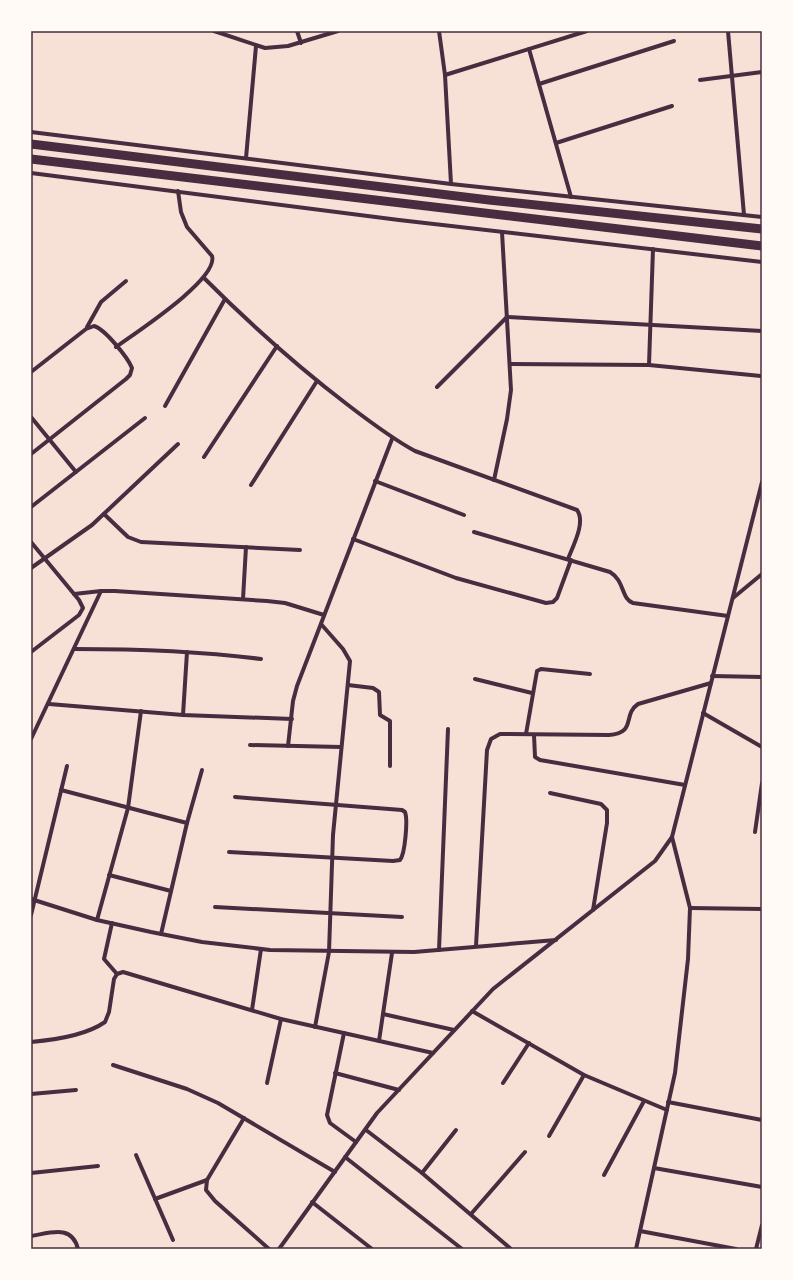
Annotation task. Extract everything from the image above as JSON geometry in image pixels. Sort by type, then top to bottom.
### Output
[{"type":"highway","points":[[31,144],[481,199],[762,229]]},
{"type":"highway","points":[[31,159],[762,246]]},
{"type":"street","points":[[214,31],[256,46],[274,48],[301,43],[338,31]]},
{"type":"street","points":[[297,31],[301,43]]},
{"type":"street","points":[[439,31],[445,75],[452,184]]},
{"type":"street","points":[[445,75],[587,31]]},
{"type":"street","points":[[728,31],[744,216]]},
{"type":"street","points":[[539,84],[674,40]]},
{"type":"street","points":[[246,158],[256,46]]},
{"type":"street","points":[[529,49],[571,197]]},
{"type":"street","points":[[700,80],[762,72]]},
{"type":"street","points":[[556,143],[672,106]]},
{"type":"street","points":[[31,132],[452,184],[762,217]]},
{"type":"street","points":[[31,173],[502,232],[762,262]]},
{"type":"street","points":[[116,347],[184,297],[204,278],[212,264],[212,256],[186,227],[181,212],[178,191]]},
{"type":"street","points":[[494,480],[507,419],[511,390],[502,232]]},
{"type":"street","points":[[649,365],[653,249]]},
{"type":"street","points":[[204,278],[225,299],[317,381],[392,439],[415,451],[577,510],[580,516],[580,524],[557,598],[553,602],[546,603],[456,578],[353,539]]},
{"type":"street","points":[[86,329],[101,302],[126,281]]},
{"type":"street","points":[[165,406],[225,299]]},
{"type":"street","points":[[437,387],[507,317],[762,331]]},
{"type":"street","points":[[31,372],[86,329],[94,326],[98,327],[131,364],[132,368],[130,375],[31,454]]},
{"type":"street","points":[[204,457],[277,346]]},
{"type":"street","points":[[510,364],[649,365],[761,376]]},
{"type":"street","points":[[251,485],[317,381]]},
{"type":"street","points":[[31,417],[76,472]]},
{"type":"street","points":[[31,507],[145,418]]},
{"type":"street","points":[[288,746],[297,686],[392,439]]},
{"type":"street","points":[[31,568],[92,525],[178,444]]},
{"type":"street","points":[[376,482],[464,515]]},
{"type":"street","points":[[279,1249],[377,1113],[472,1011],[493,989],[655,861],[672,837],[762,482]]},
{"type":"street","points":[[104,514],[128,537],[141,542],[300,550]]},
{"type":"street","points":[[474,532],[569,559],[616,575],[622,584],[626,598],[633,603],[728,616]]},
{"type":"street","points":[[31,542],[82,604],[82,611],[31,652]]},
{"type":"street","points":[[243,599],[246,547]]},
{"type":"street","points":[[733,599],[762,574]]},
{"type":"street","points":[[74,594],[101,591],[243,599],[285,603],[324,615]]},
{"type":"street","points":[[31,739],[49,704],[101,591]]},
{"type":"street","points":[[315,1027],[329,952],[332,857],[350,661],[348,656],[321,624]]},
{"type":"street","points":[[74,649],[141,649],[261,659]]},
{"type":"street","points":[[183,715],[187,652]]},
{"type":"street","points":[[526,734],[532,693],[538,670],[590,674]]},
{"type":"street","points":[[712,676],[762,677]]},
{"type":"street","points":[[475,678],[532,693]]},
{"type":"street","points":[[476,946],[487,750],[491,739],[500,734],[609,736],[621,734],[627,728],[632,711],[638,704],[711,683]]},
{"type":"street","points":[[348,685],[373,688],[379,692],[380,717],[390,721],[390,766]]},
{"type":"street","points":[[49,704],[183,715],[292,719]]},
{"type":"street","points":[[97,920],[128,808],[141,711]]},
{"type":"street","points":[[703,713],[762,747]]},
{"type":"street","points":[[439,950],[448,729]]},
{"type":"street","points":[[534,735],[535,756],[540,760],[686,785]]},
{"type":"street","points":[[250,746],[341,747]]},
{"type":"street","points":[[31,915],[32,900],[67,766]]},
{"type":"street","points":[[161,934],[187,823],[202,770]]},
{"type":"street","points":[[755,832],[762,783]]},
{"type":"street","points":[[61,790],[187,823]]},
{"type":"street","points":[[550,793],[600,804],[607,810],[607,823],[594,910]]},
{"type":"street","points":[[229,852],[393,861],[400,860],[404,854],[407,818],[406,812],[402,810],[235,797]]},
{"type":"street","points":[[636,1249],[675,1073],[688,959],[690,908],[672,837]]},
{"type":"street","points":[[109,875],[171,891]]},
{"type":"street","points":[[32,900],[97,920],[161,934],[202,942],[261,949],[392,953],[556,940]]},
{"type":"street","points":[[215,907],[402,917]]},
{"type":"street","points":[[690,908],[762,909]]},
{"type":"street","points":[[112,923],[104,959],[117,974]]},
{"type":"street","points":[[252,1010],[261,949]]},
{"type":"street","points":[[379,1041],[392,953]]},
{"type":"street","points":[[117,974],[130,972],[281,1019],[433,1053]]},
{"type":"street","points":[[31,1042],[62,1037],[90,1030],[105,1022],[109,1012],[117,974]]},
{"type":"street","points":[[472,1011],[584,1075],[667,1110]]},
{"type":"street","points":[[383,1014],[454,1030]]},
{"type":"street","points":[[267,1083],[281,1019]]},
{"type":"street","points":[[344,1033],[328,1110],[328,1119],[335,1128],[356,1142]]},
{"type":"street","points":[[503,1083],[529,1043]]},
{"type":"street","points":[[113,1065],[192,1091],[218,1103],[335,1172]]},
{"type":"street","points":[[335,1073],[399,1090]]},
{"type":"street","points":[[549,1136],[584,1075]]},
{"type":"street","points":[[31,1094],[76,1090]]},
{"type":"street","points":[[604,1175],[644,1101]]},
{"type":"street","points":[[668,1102],[762,1120]]},
{"type":"street","points":[[244,1118],[207,1180],[206,1185],[209,1195],[269,1249]]},
{"type":"street","points":[[366,1130],[422,1173],[511,1249]]},
{"type":"street","points":[[422,1173],[456,1130]]},
{"type":"street","points":[[471,1214],[525,1152]]},
{"type":"street","points":[[136,1155],[173,1240]]},
{"type":"street","points":[[345,1157],[462,1249]]},
{"type":"street","points":[[31,1173],[98,1166]]},
{"type":"street","points":[[654,1168],[762,1187]]},
{"type":"street","points":[[155,1199],[207,1180]]},
{"type":"street","points":[[312,1202],[372,1249]]},
{"type":"street","points":[[756,1249],[762,1225]]},
{"type":"street","points":[[640,1231],[736,1249]]},
{"type":"street","points":[[31,1236],[57,1233],[68,1234],[75,1240],[78,1249]]},
{"type":"street","points":[[502,1249],[506,1245]]}]
